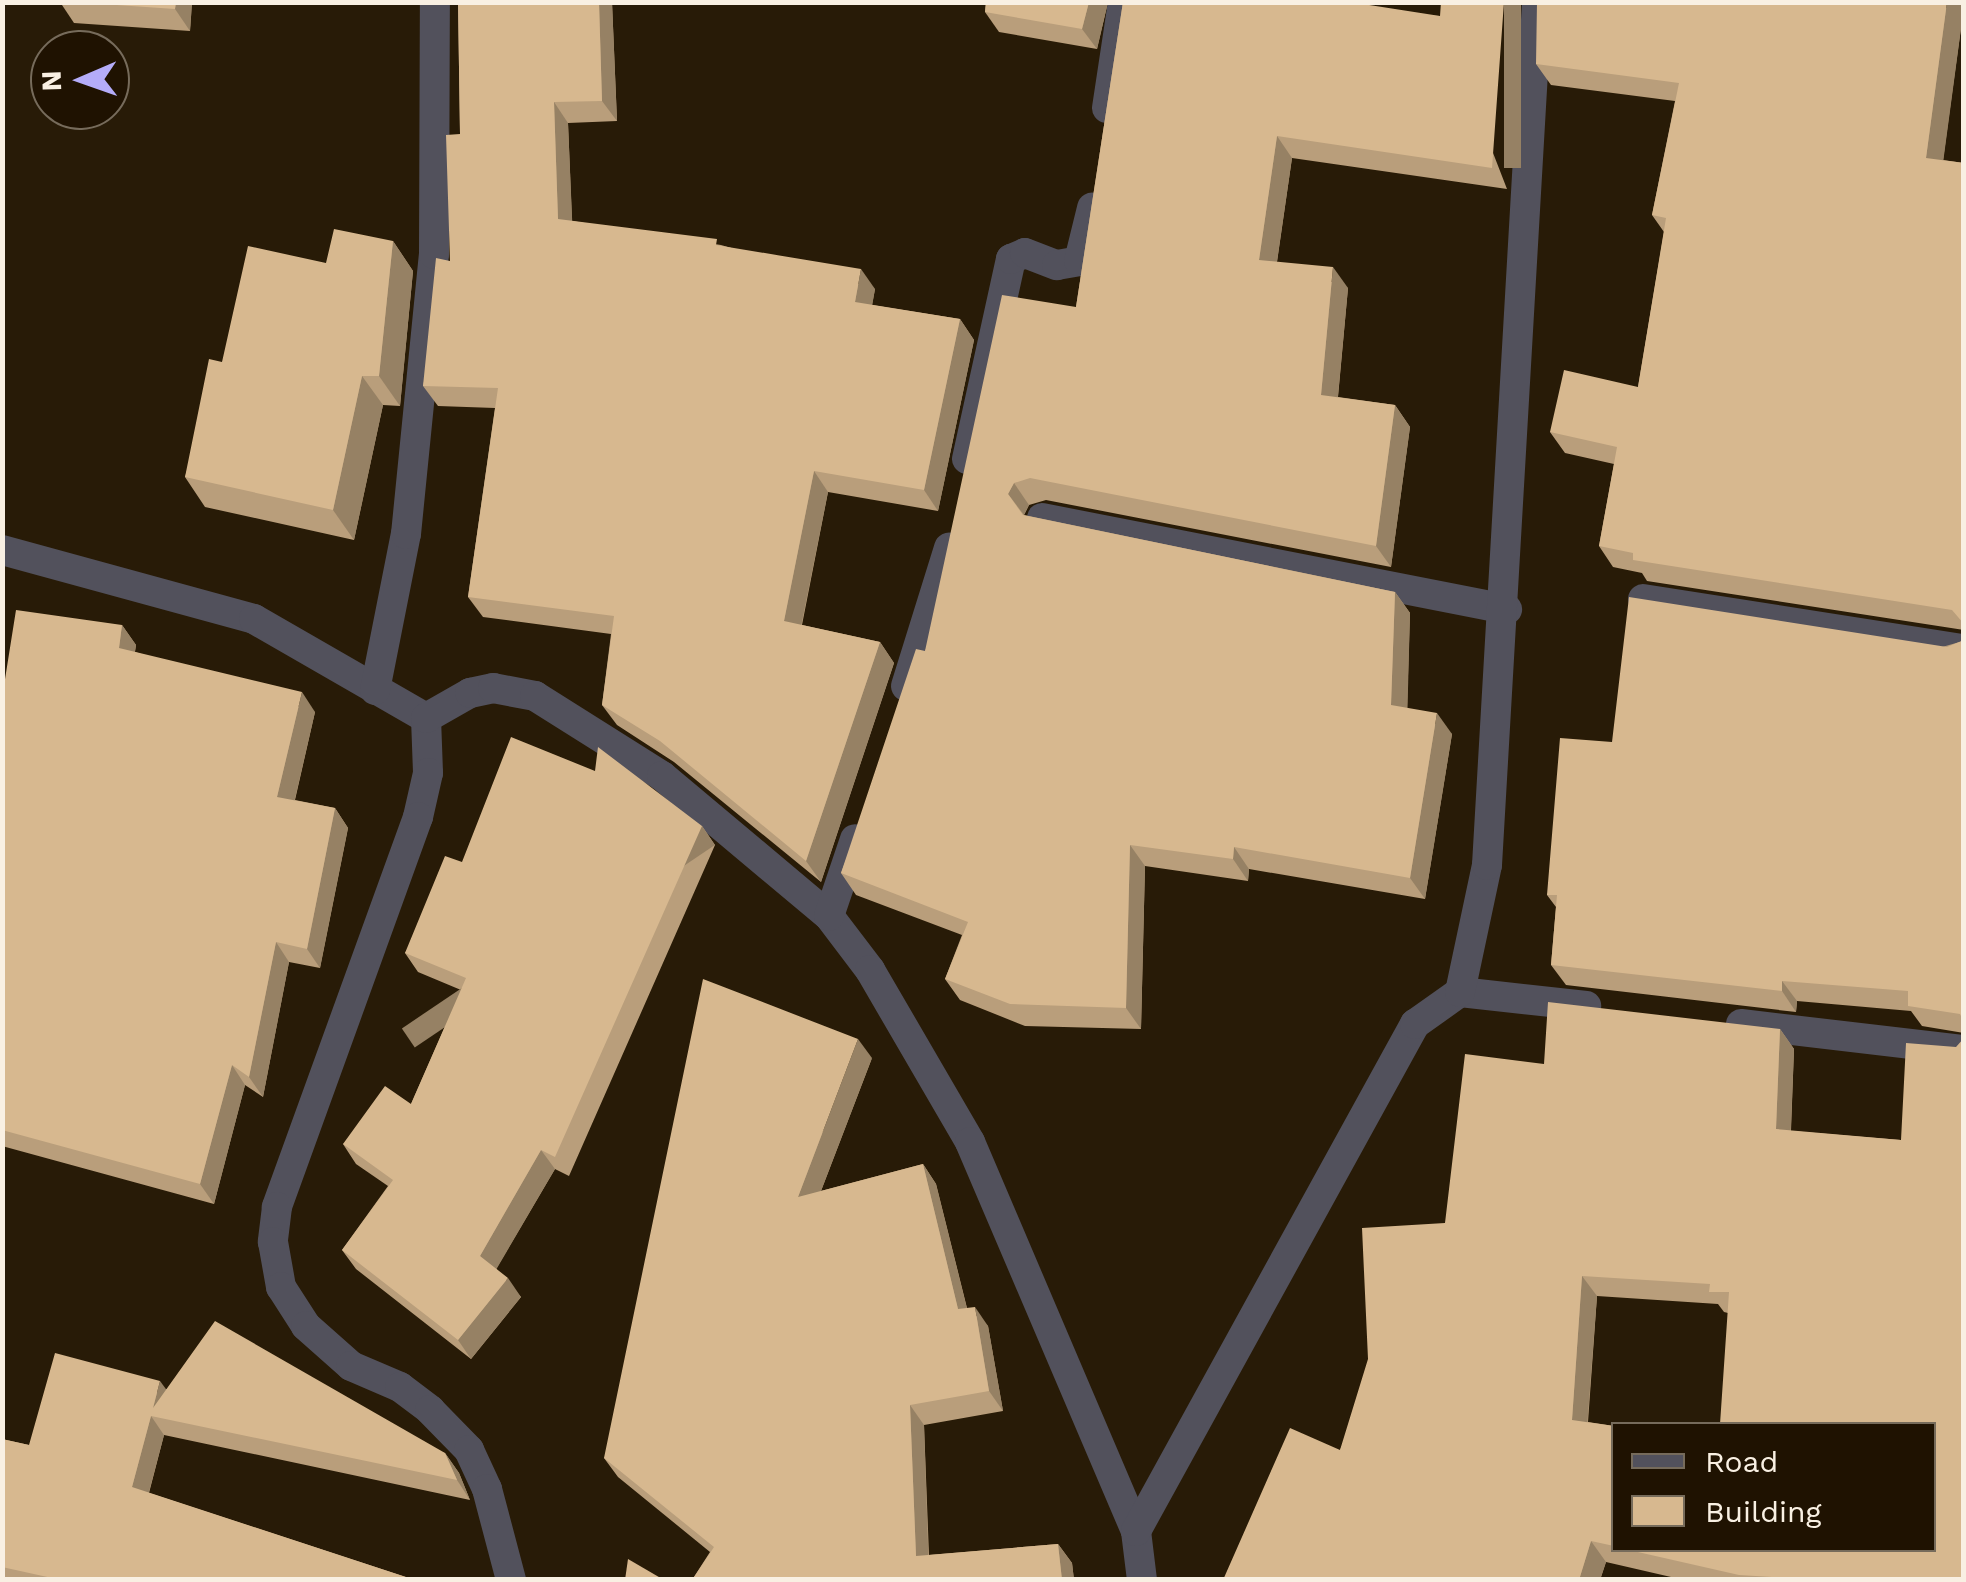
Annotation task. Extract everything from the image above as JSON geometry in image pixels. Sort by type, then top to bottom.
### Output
[{"type":"street","points":[[374,690],[386,615],[406,534],[434,254],[435,2]]},
{"type":"street","points":[[1103,138],[1123,2]]},
{"type":"street","points":[[1136,1531],[1416,1024],[1460,992],[1487,865],[1506,609],[1520,214],[1537,2]]},
{"type":"street","points":[[896,718],[944,574],[1010,261],[1025,253],[1057,265],[1079,262],[1097,176]]},
{"type":"street","points":[[1042,518],[1506,609]]},
{"type":"street","points":[[4,556],[254,618],[426,718]]},
{"type":"street","points":[[1643,599],[1964,648]]},
{"type":"street","points":[[426,718],[470,693],[493,688],[535,696],[662,776],[830,916],[870,970],[970,1142],[1136,1531],[1142,1580]]},
{"type":"street","points":[[426,718],[430,755],[418,817],[277,1207],[273,1242],[281,1287],[306,1326],[351,1366],[400,1387],[469,1450],[487,1488],[511,1580]]},
{"type":"street","points":[[830,916],[866,808]]},
{"type":"street","points":[[1460,992],[1615,1010]]},
{"type":"street","points":[[1712,1021],[1964,1050]]},
{"type":"building","points":[[73,2],[176,2],[175,9]]},
{"type":"building","points":[[458,2],[599,2],[602,101],[554,102],[558,219],[717,239],[716,245],[861,269],[855,302],[960,319],[924,490],[814,471],[784,621],[880,642],[806,861],[660,741],[602,705],[614,616],[468,597],[498,388],[423,386],[436,258],[450,261],[446,135],[460,134]]},
{"type":"building","points":[[986,2],[1089,2],[1082,29],[985,12]]},
{"type":"building","points":[[1123,2],[1350,2],[1440,16],[1441,2],[1504,2],[1492,168],[1277,136],[1259,260],[1333,267],[1321,395],[1395,405],[1376,546],[1030,478],[1014,483],[1008,494],[1023,515],[1395,592],[1391,705],[1437,713],[1410,878],[1234,847],[1233,859],[1130,845],[1126,1008],[1010,1004],[945,979],[968,922],[841,873],[916,649],[925,651],[1002,295],[1076,307]]},
{"type":"building","points":[[1537,2],[1947,2],[1926,158],[1964,163],[1964,624],[1952,610],[1633,560],[1633,553],[1599,546],[1617,447],[1550,432],[1564,370],[1638,387],[1666,218],[1652,215],[1679,83],[1536,64]]},
{"type":"building","points":[[334,229],[393,241],[379,376],[362,376],[333,510],[185,477],[209,359],[222,362],[248,246],[326,263]]},
{"type":"building","points":[[1629,597],[1947,647],[1964,640],[1964,1022],[1960,1014],[1908,1006],[1908,991],[1782,981],[1782,991],[1551,965],[1557,895],[1547,895],[1560,738],[1612,742]]},
{"type":"building","points":[[16,610],[122,625],[119,648],[302,692],[277,797],[335,808],[307,949],[276,942],[249,1077],[232,1065],[200,1184],[2,1130],[2,698]]},
{"type":"building","points":[[511,737],[595,771],[598,747],[702,826],[555,1157],[541,1150],[480,1256],[508,1278],[458,1340],[342,1250],[393,1180],[343,1144],[385,1086],[411,1104],[466,978],[405,953],[445,856],[462,862]]},
{"type":"building","points":[[703,979],[858,1039],[798,1197],[923,1164],[958,1309],[975,1307],[989,1391],[910,1405],[916,1556],[1058,1544],[1062,1580],[692,1580],[714,1547],[604,1458]]},
{"type":"building","points":[[1548,1002],[1780,1029],[1776,1129],[1901,1140],[1906,1043],[1956,1047],[1964,1038],[1964,1580],[1822,1580],[1739,1575],[1638,1552],[1936,1552],[1936,1422],[1720,1422],[1729,1292],[1709,1292],[1710,1284],[1582,1276],[1572,1420],[1611,1426],[1611,1545],[1591,1541],[1579,1580],[1223,1580],[1290,1428],[1340,1450],[1368,1359],[1362,1228],[1445,1223],[1465,1054],[1544,1064]]},
{"type":"building","points":[[215,1321],[445,1453],[457,1480],[151,1416],[132,1487],[415,1580],[61,1580],[2,1567],[2,1439],[29,1445],[55,1353],[160,1381],[153,1408]]},
{"type":"building","points":[[628,1559],[664,1580],[625,1580]]}]
